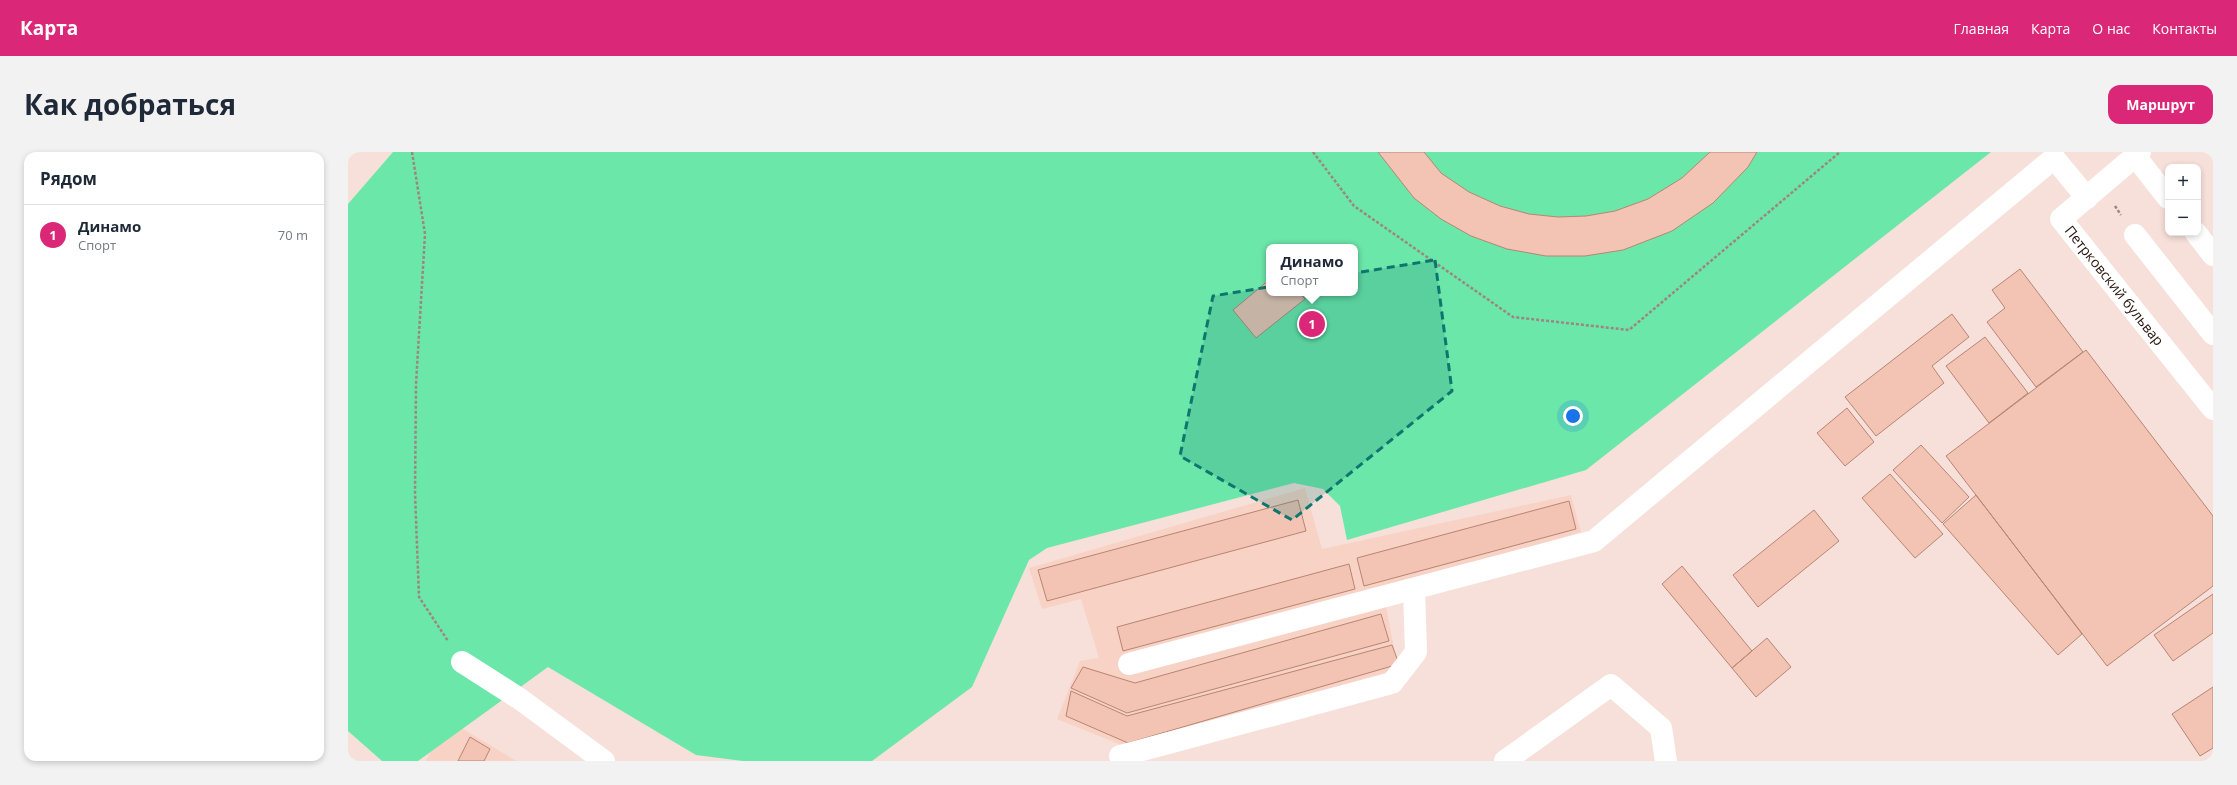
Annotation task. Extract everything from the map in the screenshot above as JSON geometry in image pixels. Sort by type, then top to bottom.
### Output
[{"type":"street","name":"Петрковский бульвар","points":[[2165,194],[2138,154],[2061,219],[2213,409]]},
{"type":"street","points":[[1129,664],[1594,541],[2054,158],[2087,198]]},
{"type":"street","points":[[2135,235],[2213,334]]},
{"type":"street","points":[[2198,236],[2213,255]]},
{"type":"street","points":[[1120,756],[1392,683],[1416,652],[1414,589]]},
{"type":"street","points":[[462,662],[520,699],[604,761]]},
{"type":"street","points":[[1505,761],[1611,685],[1661,728],[1666,761]]},
{"type":"path","points":[[412,152],[425,234],[416,384],[415,493],[419,597],[462,662]]},
{"type":"path","points":[[1313,152],[1354,206],[1513,317],[1629,330],[1840,152]]},
{"type":"highlighted area","points":[[1435,260],[1452,391],[1292,520],[1180,456],[1213,296]]},
{"type":"shaded area","points":[[1305,488],[1322,549],[1571,495],[1581,532],[1421,578],[1385,601],[1398,669],[1126,747],[1057,719],[1080,661],[1099,658],[1081,599],[1042,609],[1029,568]]},
{"type":"shaded area","points":[[447,719],[516,761],[426,761]]},
{"type":"green space","points":[[393,152],[1991,152],[1586,470],[1347,540],[1340,506],[1323,489],[1294,483],[1047,548],[1029,560],[972,687],[872,761],[743,761],[696,755],[548,667],[418,761],[382,761],[348,731],[348,204]]},
{"type":"building","points":[[1378,152],[1424,152],[1441,173],[1469,192],[1500,206],[1529,214],[1558,217],[1586,216],[1615,211],[1648,199],[1682,178],[1710,152],[1757,152],[1748,167],[1713,203],[1672,231],[1623,250],[1585,256],[1546,256],[1507,249],[1471,236],[1441,219],[1414,198]]},
{"type":"building","points":[[2020,269],[2083,352],[2036,387],[1987,322],[2005,308],[1992,290]]},
{"type":"building","points":[[1266,282],[1266,296],[1302,296],[1305,299],[1256,338],[1233,310]]},
{"type":"building","points":[[1952,314],[1969,337],[1932,366],[1944,383],[1876,436],[1845,397]]},
{"type":"building","points":[[1985,337],[2028,393],[1989,423],[1946,366]]},
{"type":"building","points":[[2086,350],[2213,516],[2213,586],[2107,666],[1946,456]]},
{"type":"building","points":[[1847,408],[1874,442],[1845,466],[1817,433]]},
{"type":"building","points":[[1921,445],[1969,497],[1942,523],[1893,470]]},
{"type":"building","points":[[1890,474],[1943,534],[1915,558],[1862,498]]},
{"type":"building","points":[[1976,495],[2082,634],[2058,655],[1943,524]]},
{"type":"building","points":[[1298,500],[1306,531],[1047,601],[1038,570]]},
{"type":"building","points":[[1569,501],[1576,529],[1364,586],[1357,558]]},
{"type":"building","points":[[1814,510],[1839,541],[1758,607],[1733,575]]},
{"type":"building","points":[[1349,564],[1355,589],[1123,651],[1117,627]]},
{"type":"building","points":[[1682,566],[1752,651],[1732,668],[1662,584]]},
{"type":"building","points":[[2213,594],[2213,633],[2173,661],[2154,635]]},
{"type":"building","points":[[1381,614],[1389,641],[1127,713],[1071,688],[1083,667],[1135,683]]},
{"type":"building","points":[[1767,638],[1791,667],[1756,697],[1732,668]]},
{"type":"building","points":[[1392,645],[1399,664],[1128,743],[1066,716],[1071,691],[1127,716]]},
{"type":"building","points":[[2213,687],[2213,748],[2200,756],[2172,714]]},
{"type":"building","points":[[470,737],[490,749],[484,761],[458,761]]},
{"type":"place","name":"Динамо","points":[[1312,324]]}]
